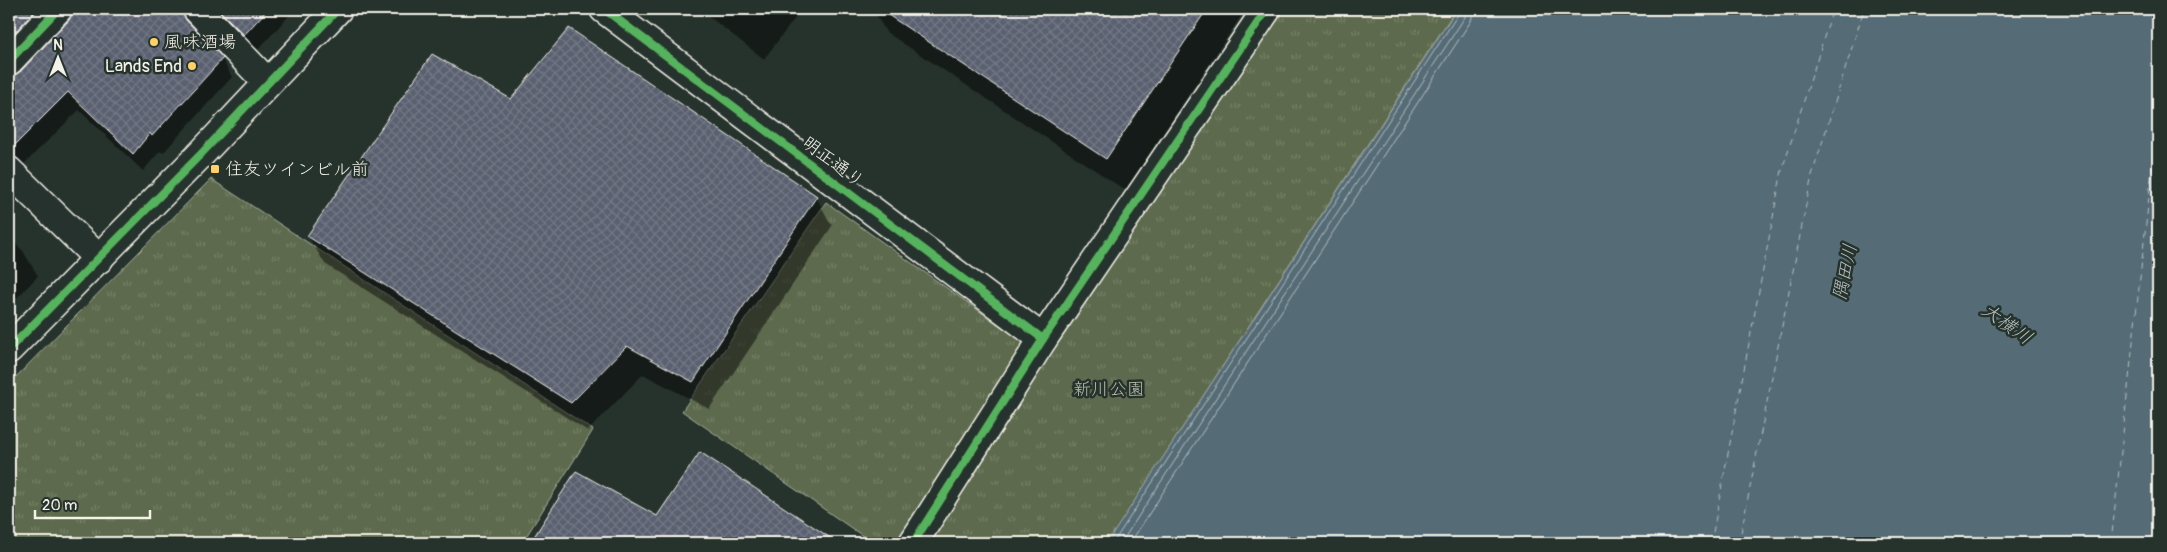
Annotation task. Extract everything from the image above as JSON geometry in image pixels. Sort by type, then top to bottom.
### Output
[{"type":"street","points":[[9,61],[58,9]]},
{"type":"street","points":[[197,9],[267,82]]},
{"type":"street","points":[[9,350],[338,9]]},
{"type":"street","name":"明正通り","points":[[604,9],[1044,339]]},
{"type":"street","points":[[913,543],[1044,339],[1268,9]]},
{"type":"street","points":[[9,171],[98,259]]},
{"type":"green space","name":"新川公園","points":[[1267,9],[1456,9],[1107,543],[911,543]]},
{"type":"green space","points":[[211,179],[593,430],[522,543],[9,543],[9,384]]},
{"type":"green space","points":[[826,202],[1024,343],[895,543],[873,543],[682,411]]},
{"type":"water","points":[[1457,9],[2158,9],[2158,543],[1107,543]]},
{"type":"building","points":[[9,9],[37,9],[9,38]]},
{"type":"building","points":[[73,9],[182,9],[186,20],[223,58],[152,136],[150,133],[133,154],[68,92],[9,151],[9,76],[20,72],[69,20]]},
{"type":"building","points":[[218,9],[268,9],[244,35]]},
{"type":"building","points":[[879,9],[1207,9],[1106,159]]},
{"type":"building","points":[[569,28],[817,196],[693,382],[627,346],[571,403],[307,236],[432,54],[511,99]]},
{"type":"building","points":[[700,452],[838,543],[530,543],[576,471],[657,516]]},
{"type":"ferry route","points":[[1711,543],[1782,170],[1833,9]]},
{"type":"ferry route","points":[[1739,543],[1812,175],[1864,9]]},
{"type":"ferry route","points":[[2111,543],[2158,114]]},
{"type":"cycle path","points":[[9,61],[58,9]]},
{"type":"cycle path","points":[[9,349],[201,154],[338,9]]},
{"type":"cycle path","points":[[604,9],[1043,339]]},
{"type":"cycle path","points":[[913,543],[1043,339],[1267,9]]},
{"type":"place","name":"風味酒場","points":[[154,42]]},
{"type":"place","name":"Lands End","points":[[192,66]]},
{"type":"place","name":"住友ツインビル前","points":[[215,169]]},
{"type":"water label","name":"隅田川","points":[[1845,272]]},
{"type":"water label","name":"大横川","points":[[2007,324]]}]
